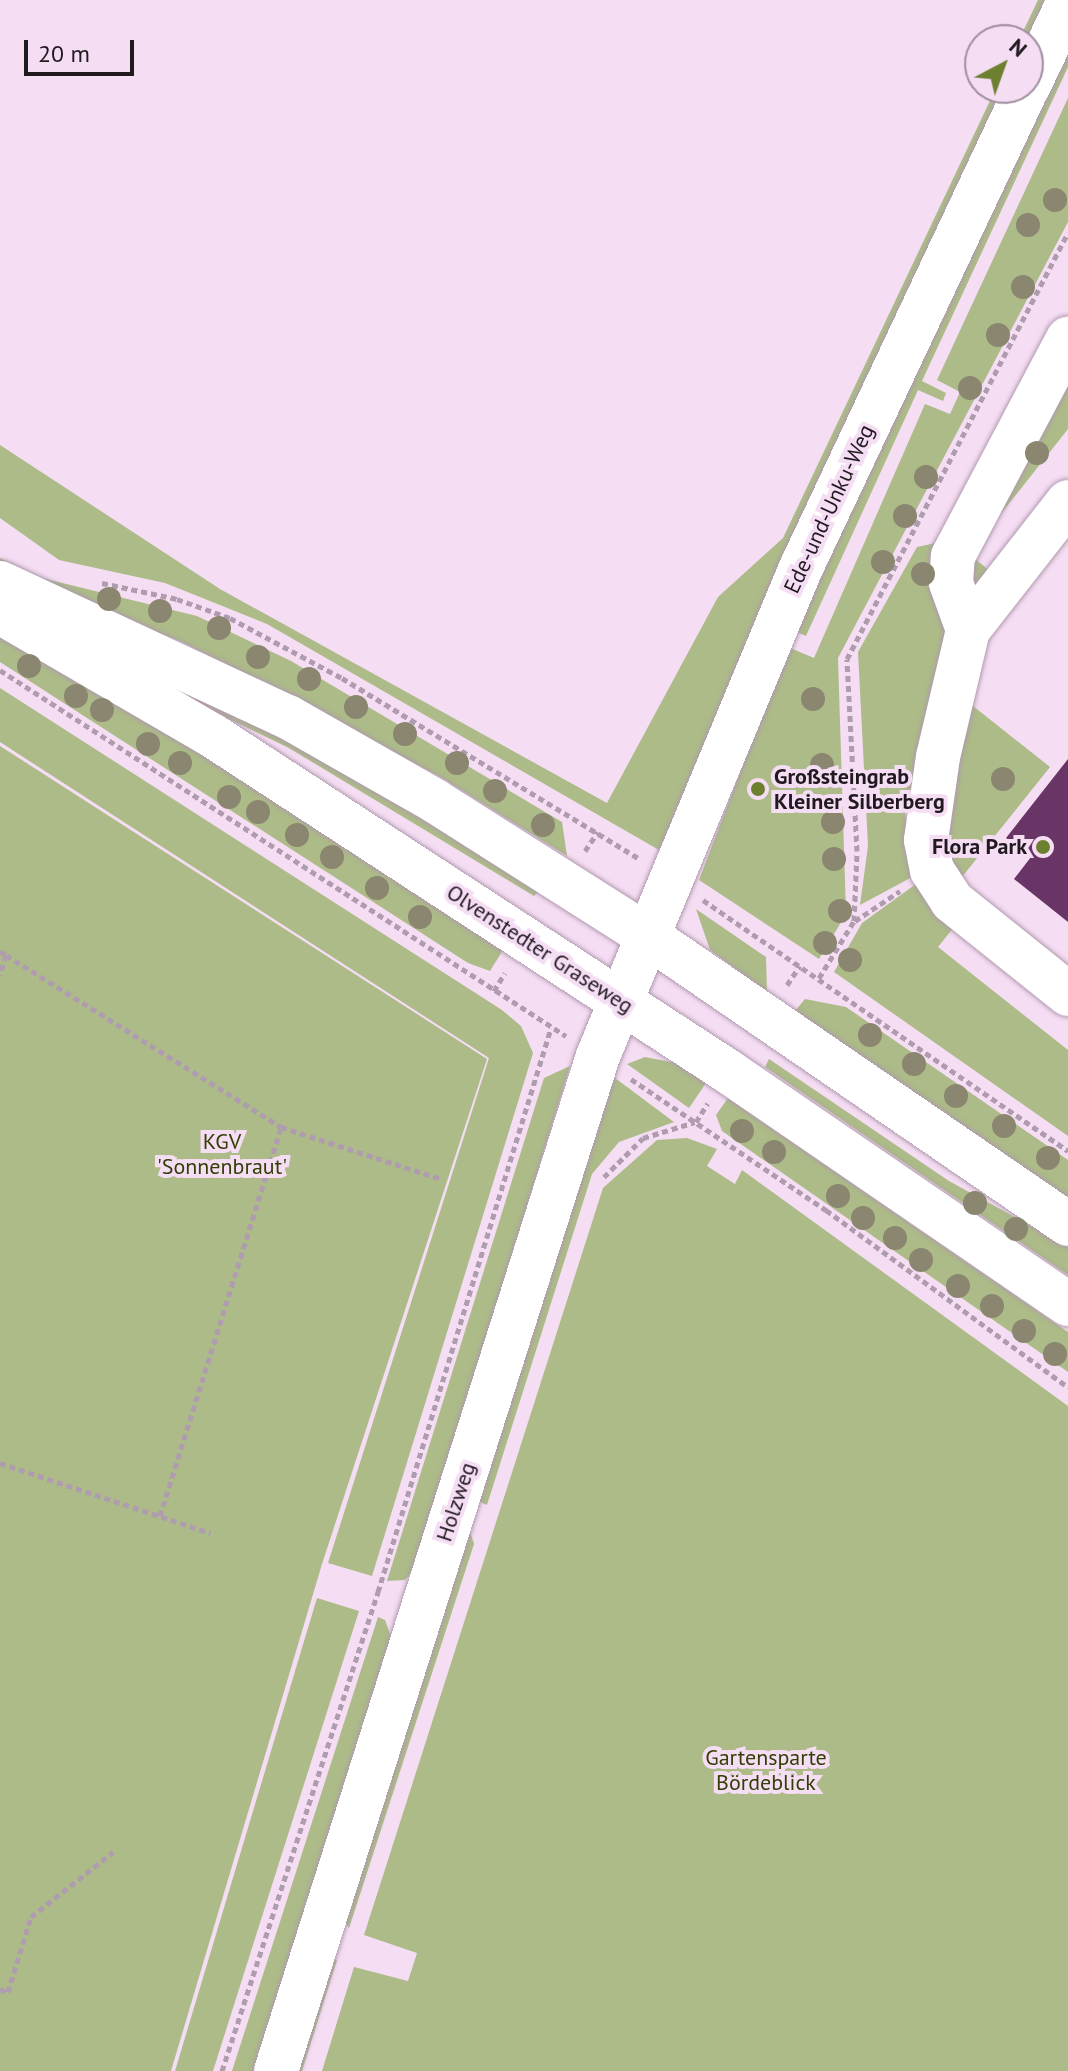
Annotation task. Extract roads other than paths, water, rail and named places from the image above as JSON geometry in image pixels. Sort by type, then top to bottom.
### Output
[{"type":"main road","name":"Ede-und-Unku-Weg","points":[[1044,53],[1068,3]]},
{"type":"main road","name":"Ede-und-Unku-Weg","points":[[649,937],[800,570],[1020,104]]},
{"type":"main road","points":[[968,630],[951,583],[953,556],[1068,339]]},
{"type":"main road","points":[[1068,502],[968,630],[928,813],[926,840],[932,870],[967,916],[1068,994]]},
{"type":"main road","points":[[0,583],[301,724],[446,808],[649,937],[1068,1224]]},
{"type":"main road","name":"Olvenstedter Graseweg","points":[[0,612],[213,736],[621,1001],[1068,1304]]},
{"type":"main road","name":"Holzweg","points":[[276,2071],[590,1078],[649,937]]},
{"type":"place","name":"Großsteingrab Kleiner Silberberg","points":[[758,789]]},
{"type":"place","name":"Flora Park","points":[[1043,847]]},
{"type":"park label","name":"KGV 'Sonnenbraut'","points":[[222,1154]]},
{"type":"park label","name":"Gartensparte Bördeblick","points":[[766,1770]]}]
